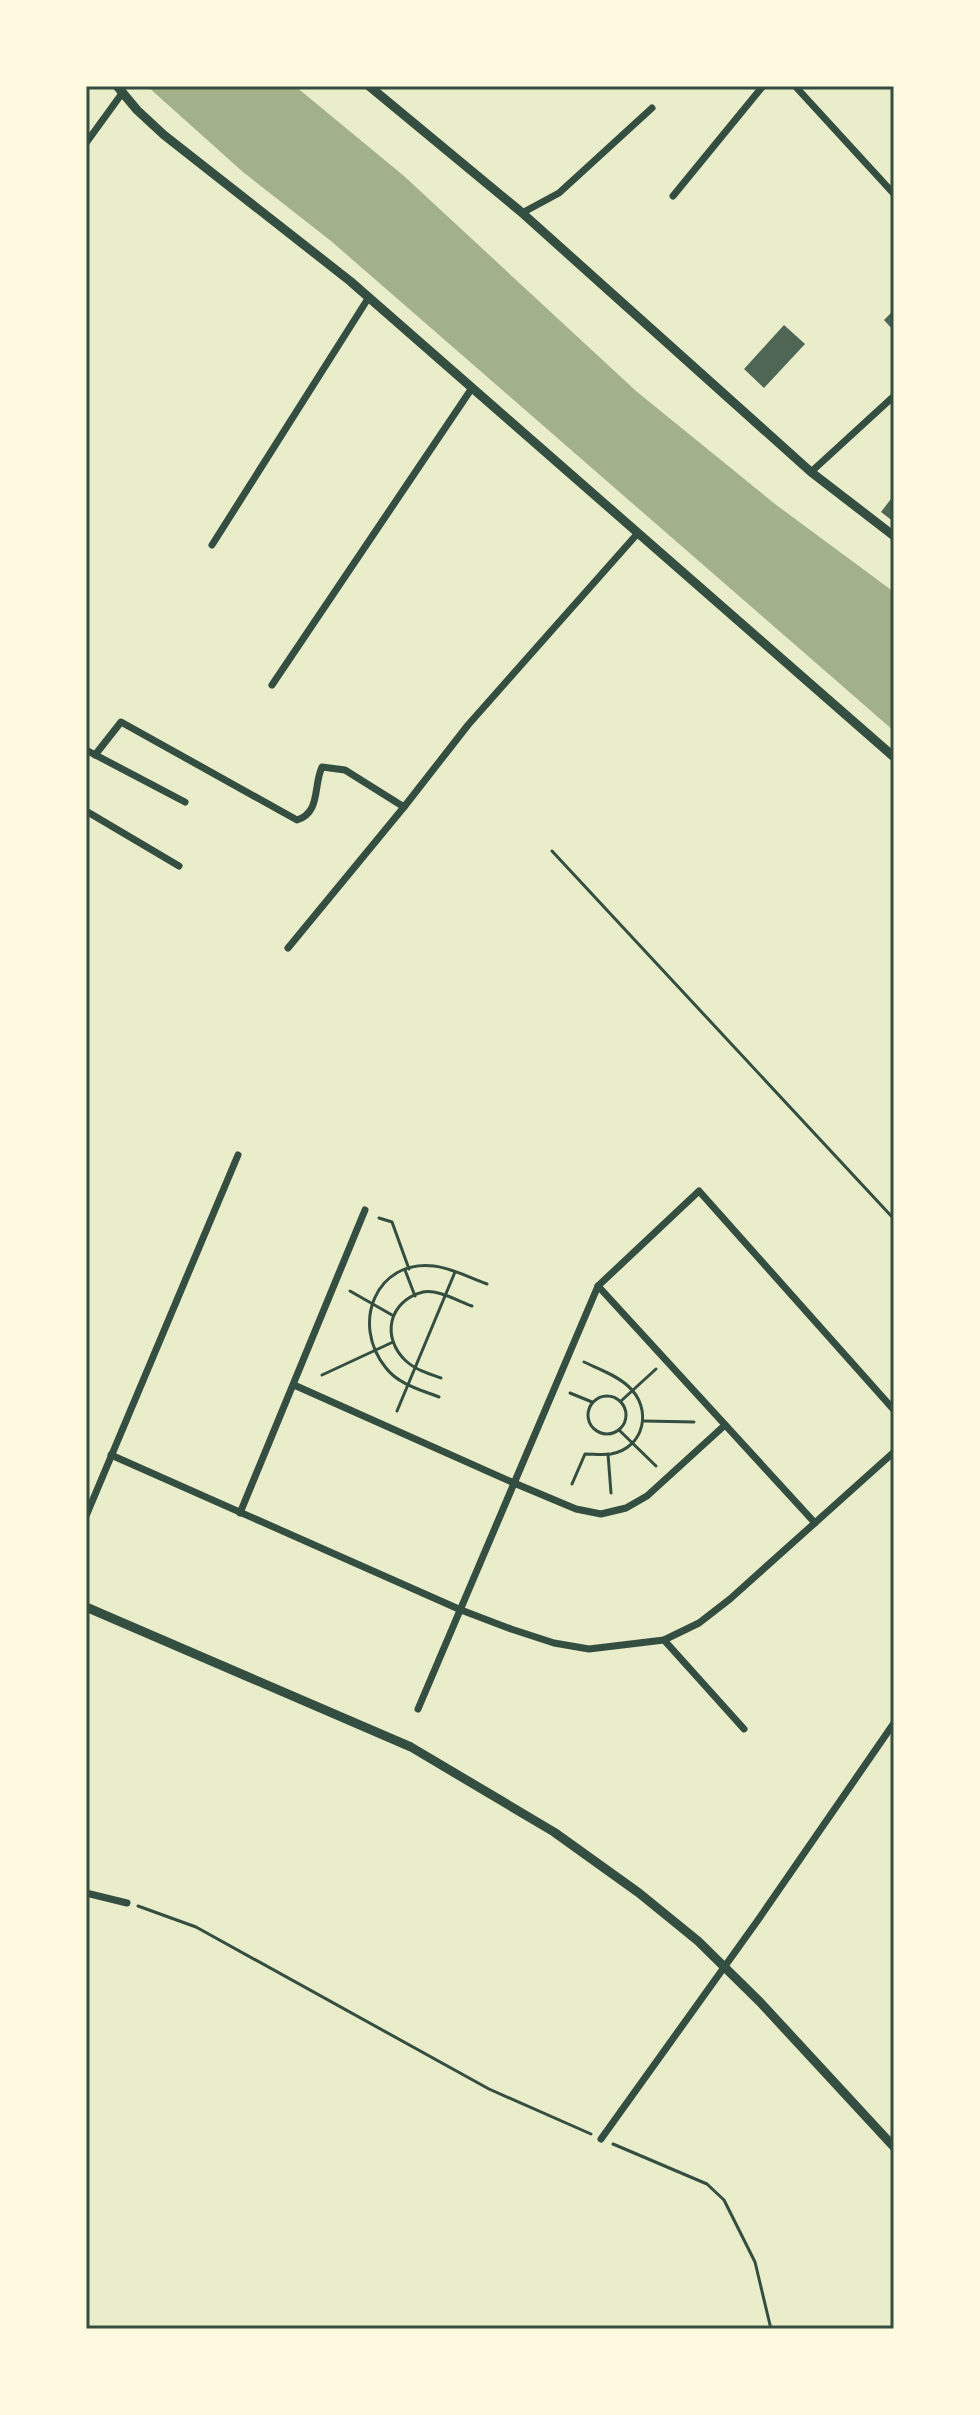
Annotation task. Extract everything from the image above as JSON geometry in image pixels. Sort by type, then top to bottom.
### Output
[{"type":"street","points":[[369,86],[522,213],[811,472],[894,536]]},
{"type":"street","points":[[673,196],[763,86]]},
{"type":"street","points":[[795,86],[894,194]]},
{"type":"street","points":[[86,143],[120,89],[164,135],[369,297],[894,757]]},
{"type":"street","points":[[522,213],[559,193],[652,108]]},
{"type":"street","points":[[212,545],[369,297]]},
{"type":"street","points":[[272,685],[472,388]]},
{"type":"street","points":[[811,472],[894,396]]},
{"type":"street","points":[[288,948],[468,725],[638,533]]},
{"type":"street","points":[[95,755],[121,722],[297,820],[307,817],[313,809],[322,767],[345,770],[404,807]]},
{"type":"street","points":[[86,750],[185,802]]},
{"type":"street","points":[[86,811],[179,866]]},
{"type":"street","points":[[86,1516],[238,1155]]},
{"type":"street","points":[[418,1709],[598,1286],[699,1191],[894,1410]]},
{"type":"street","points":[[240,1513],[365,1210]]},
{"type":"street","points":[[598,1286],[815,1523]]},
{"type":"street","points":[[294,1385],[514,1483],[576,1509],[601,1514],[626,1508],[647,1496],[725,1425]]},
{"type":"street","points":[[111,1455],[461,1610],[540,1638],[589,1649],[664,1640],[699,1623],[894,1452]]},
{"type":"street","points":[[86,1607],[373,1730],[447,1767],[554,1832],[639,1893],[724,1967],[894,2147]]},
{"type":"street","points":[[664,1640],[744,1729]]},
{"type":"street","points":[[601,2139],[894,1723]]},
{"type":"street","points":[[86,1893],[127,1903]]},
{"type":"path","points":[[552,851],[894,1219]]},
{"type":"path","points":[[379,1218],[392,1222],[415,1296]]},
{"type":"path","points":[[439,1397],[396,1378],[387,1370],[375,1351],[368,1331],[373,1302],[389,1280],[407,1269],[435,1266],[487,1284]]},
{"type":"path","points":[[397,1411],[455,1272]]},
{"type":"path","points":[[350,1291],[393,1316]]},
{"type":"path","points":[[441,1378],[406,1361],[393,1342],[389,1323],[393,1316],[423,1292],[472,1306]]},
{"type":"path","points":[[322,1375],[393,1342]]},
{"type":"path","points":[[572,1484],[585,1454],[608,1454],[624,1449],[641,1430],[644,1421],[644,1414],[632,1391],[617,1378],[584,1362]]},
{"type":"path","points":[[621,1401],[656,1369]]},
{"type":"path","points":[[570,1393],[592,1402]]},
{"type":"path","points":[[605,1395],[621,1401],[626,1413],[619,1430],[608,1434],[595,1430],[588,1419],[592,1402],[605,1395]]},
{"type":"path","points":[[644,1421],[694,1422]]},
{"type":"path","points":[[619,1430],[656,1466]]},
{"type":"path","points":[[608,1454],[611,1493]]},
{"type":"path","points":[[127,1903],[151,1908],[196,1927],[489,2089],[707,2184],[724,2200],[755,2262],[771,2329]]},
{"type":"shaded area","points":[[147,86],[295,86],[404,176],[636,391],[775,504],[894,592],[894,731],[331,241],[243,172]]},
{"type":"building","points":[[894,310],[894,331],[884,320]]},
{"type":"building","points":[[784,325],[805,344],[764,388],[744,369]]},
{"type":"building","points":[[894,495],[894,522],[881,512]]}]
